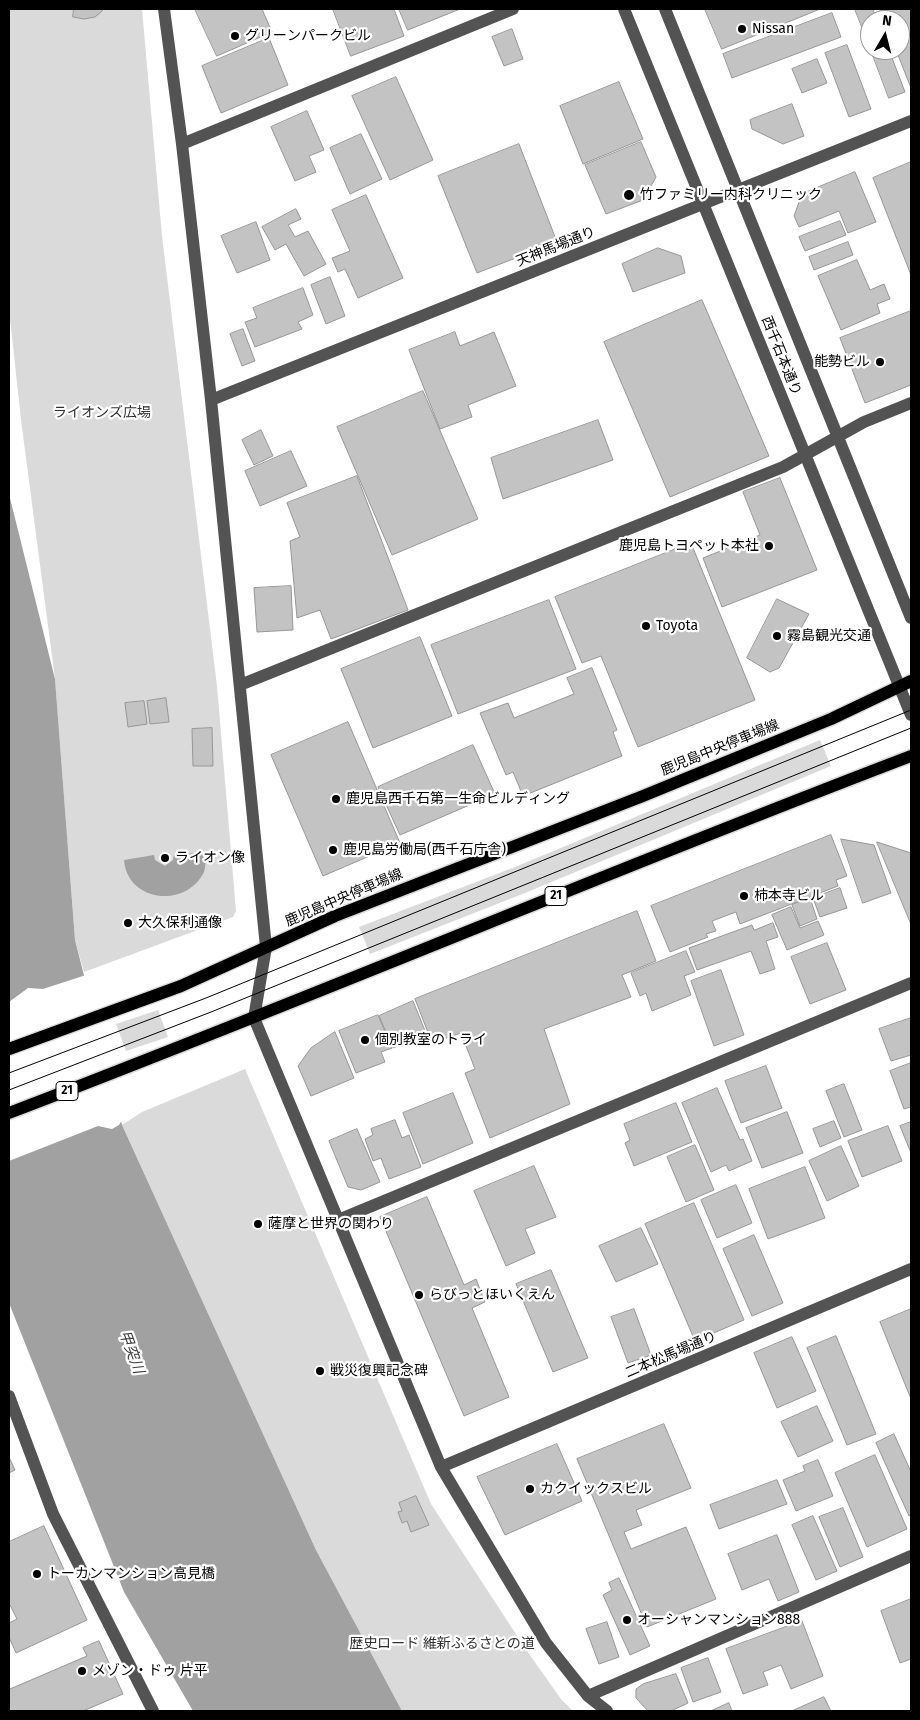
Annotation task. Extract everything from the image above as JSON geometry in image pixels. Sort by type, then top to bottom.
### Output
[{"type":"main road","name":"鹿児島中央停車場線","points":[[9,1049],[180,986],[335,916],[643,796],[830,718],[905,684]]},
{"type":"main road","name":"21","points":[[9,1113],[254,1018],[361,973],[911,756]]},
{"type":"street","points":[[164,9],[182,144],[211,400],[266,947],[254,1018],[441,1467],[546,1643],[588,1696],[607,1711]]},
{"type":"street","points":[[182,144],[513,9]]},
{"type":"street","name":"西千石本通り","points":[[624,9],[804,455],[905,684],[911,715]]},
{"type":"street","name":"西千石本通り","points":[[665,9],[911,618]]},
{"type":"street","name":"天神馬場通り","points":[[211,400],[911,121]]},
{"type":"street","points":[[240,685],[783,467],[864,422],[911,403]]},
{"type":"street","points":[[338,1220],[911,983]]},
{"type":"street","name":"二本松馬場通り","points":[[441,1467],[911,1269]]},
{"type":"street","points":[[9,1396],[53,1514],[153,1711]]},
{"type":"street","points":[[588,1696],[911,1556]]},
{"type":"green space","name":"ライオンズ広場","points":[[9,9],[142,9],[162,236],[217,686],[236,911],[233,917],[84,972],[75,940],[55,679],[21,420],[9,309]]},
{"type":"green space","points":[[820,740],[831,766],[525,893],[370,954],[359,927],[515,867]]},
{"type":"green space","points":[[158,1010],[168,1037],[126,1051],[116,1024]]},
{"type":"green space","name":"歴史ロード 維新ふるさとの道","points":[[245,1069],[431,1504],[527,1651],[561,1699],[573,1711],[402,1711],[316,1550],[122,1125],[142,1112]]},
{"type":"water","name":"甲突川","points":[[9,494],[55,679],[75,940],[122,1125],[316,1550],[402,1711],[193,1711],[124,1592],[9,1303]]},
{"type":"water","points":[[206,852],[204,872],[196,884],[184,892],[172,896],[158,896],[146,892],[135,885],[128,874],[124,860],[154,855],[155,860],[165,866],[173,860],[174,855]]},
{"type":"pier","points":[[86,975],[123,1118],[119,1125],[112,1129],[98,1126],[9,1161],[9,1002],[28,988],[43,989]]},
{"type":"building","points":[[74,9],[102,9],[102,11],[95,17],[84,19],[73,17]]},
{"type":"building","name":"グリーンパークビル","points":[[195,9],[262,9],[272,32],[217,56]]},
{"type":"building","points":[[333,9],[394,9],[404,36],[351,56]]},
{"type":"building","points":[[399,9],[460,9],[408,30]]},
{"type":"building","name":"Nissan","points":[[705,9],[820,9],[722,49]]},
{"type":"building","points":[[855,9],[873,9],[860,10],[860,22]]},
{"type":"building","points":[[911,9],[911,88],[900,60],[910,60],[910,10],[880,10]]},
{"type":"building","points":[[832,13],[841,37],[732,78],[723,54]]},
{"type":"building","points":[[512,29],[523,59],[504,66],[492,37]]},
{"type":"building","points":[[269,38],[288,85],[221,113],[202,66]]},
{"type":"building","points":[[847,45],[871,109],[849,117],[825,53]]},
{"type":"building","points":[[817,59],[827,83],[802,93],[792,69]]},
{"type":"building","points":[[875,60],[893,60],[905,92],[889,98]]},
{"type":"building","points":[[396,77],[433,160],[390,180],[352,96]]},
{"type":"building","points":[[619,82],[643,139],[583,164],[560,106]]},
{"type":"building","points":[[792,104],[804,136],[783,144],[752,129],[750,120]]},
{"type":"building","points":[[307,111],[324,150],[309,156],[316,172],[295,181],[271,127]]},
{"type":"building","points":[[361,134],[382,179],[350,194],[330,148]]},
{"type":"building","points":[[641,142],[656,177],[643,200],[606,214],[585,165]]},
{"type":"building","points":[[519,144],[557,242],[477,273],[438,176]]},
{"type":"building","points":[[911,162],[911,275],[873,178]]},
{"type":"building","points":[[855,172],[876,222],[848,233],[839,211],[799,227],[794,216],[802,194]]},
{"type":"building","points":[[366,195],[403,278],[358,298],[345,269],[338,272],[332,258],[350,251],[332,210]]},
{"type":"building","points":[[296,209],[301,219],[288,225],[295,237],[308,231],[326,264],[304,276],[286,244],[275,250],[262,227]]},
{"type":"building","points":[[840,221],[846,235],[805,251],[799,237]]},
{"type":"building","points":[[256,222],[270,260],[237,273],[221,236]]},
{"type":"building","points":[[848,242],[853,255],[814,270],[809,257]]},
{"type":"building","points":[[658,248],[681,256],[685,273],[633,292],[622,264]]},
{"type":"building","points":[[857,260],[870,290],[884,284],[890,299],[877,304],[880,313],[841,330],[818,276]]},
{"type":"building","points":[[330,277],[345,316],[326,324],[311,285]]},
{"type":"building","points":[[303,288],[313,315],[298,322],[302,329],[255,347],[245,322],[257,318],[253,308]]},
{"type":"building","points":[[702,300],[769,456],[670,497],[604,342]]},
{"type":"building","name":"能勢ビル","points":[[911,311],[911,385],[865,403],[840,338]]},
{"type":"building","points":[[243,329],[255,361],[242,366],[230,334]]},
{"type":"building","points":[[455,332],[460,346],[494,332],[516,386],[468,405],[472,417],[440,429],[409,350]]},
{"type":"building","points":[[423,391],[478,519],[392,555],[337,427]]},
{"type":"building","points":[[598,420],[613,460],[503,499],[491,458]]},
{"type":"building","points":[[261,430],[273,456],[254,465],[242,440]]},
{"type":"building","points":[[291,451],[307,486],[260,506],[245,471]]},
{"type":"building","points":[[357,476],[408,610],[331,639],[320,610],[297,618],[290,541],[300,537],[287,503]]},
{"type":"building","name":"鹿児島トヨペット本社","points":[[780,478],[817,570],[722,607],[703,558],[760,535],[743,492]]},
{"type":"building","name":"Toyota","points":[[691,543],[755,700],[638,747],[601,656],[582,663],[555,597]]},
{"type":"building","points":[[291,586],[293,630],[257,632],[254,588]]},
{"type":"building","name":"霧島観光交通","points":[[777,599],[809,614],[779,668],[770,672],[747,658]]},
{"type":"building","points":[[549,600],[576,669],[458,714],[431,645]]},
{"type":"building","points":[[420,637],[452,716],[373,748],[341,669]]},
{"type":"building","points":[[592,668],[617,730],[613,732],[622,756],[523,796],[513,772],[506,775],[480,713],[508,703],[514,718],[574,694],[567,678]]},
{"type":"building","points":[[166,698],[169,722],[150,724],[147,701]]},
{"type":"building","points":[[144,701],[147,724],[128,727],[125,703]]},
{"type":"building","name":"鹿児島西千石第一生命ビルディング","points":[[348,722],[400,843],[323,876],[271,755]]},
{"type":"building","points":[[212,728],[213,766],[193,766],[192,729]]},
{"type":"building","points":[[473,745],[495,794],[400,835],[378,787]]},
{"type":"building","name":"柿本寺ビル","points":[[831,835],[847,876],[836,880],[838,886],[740,924],[736,912],[712,921],[716,931],[706,934],[708,937],[670,952],[651,906]]},
{"type":"building","points":[[841,839],[874,845],[891,893],[863,903]]},
{"type":"building","points":[[877,842],[911,853],[911,924]]},
{"type":"building","points":[[840,888],[847,908],[820,917],[813,898]]},
{"type":"building","points":[[810,898],[817,919],[800,926],[792,905]]},
{"type":"building","points":[[791,907],[800,928],[818,921],[824,935],[787,950],[772,915]]},
{"type":"building","points":[[637,911],[656,961],[622,975],[631,997],[544,1029],[570,1104],[490,1138],[465,1073],[475,1069],[461,1033],[432,1043],[415,999]]},
{"type":"building","points":[[773,923],[778,937],[766,941],[775,969],[760,974],[751,951],[697,970],[689,948],[752,925],[754,930]]},
{"type":"building","points":[[827,943],[846,990],[810,1004],[791,957]]},
{"type":"building","points":[[686,951],[695,972],[684,976],[691,995],[652,1011],[646,993],[640,996],[631,973]]},
{"type":"building","points":[[721,970],[744,1035],[714,1046],[691,981]]},
{"type":"building","points":[[413,1001],[428,1038],[421,1041],[419,1037],[393,1048],[379,1016]]},
{"type":"building","name":"個別教室のトライ","points":[[378,1015],[392,1048],[381,1052],[385,1062],[356,1073],[339,1031]]},
{"type":"building","points":[[911,1018],[911,1055],[891,1061],[879,1029]]},
{"type":"building","points":[[335,1032],[354,1078],[311,1096],[298,1066],[311,1048]]},
{"type":"building","points":[[911,1063],[911,1107],[904,1109],[890,1071]]},
{"type":"building","points":[[766,1066],[782,1108],[741,1123],[725,1081]]},
{"type":"building","points":[[844,1084],[862,1130],[844,1137],[826,1091]]},
{"type":"building","points":[[717,1088],[740,1140],[743,1139],[752,1161],[729,1171],[726,1165],[711,1172],[682,1103]]},
{"type":"building","points":[[453,1093],[473,1143],[423,1164],[403,1113]]},
{"type":"building","points":[[676,1103],[692,1142],[634,1166],[625,1143],[630,1140],[624,1124]]},
{"type":"building","points":[[787,1112],[803,1153],[762,1168],[746,1128]]},
{"type":"building","points":[[395,1120],[402,1138],[409,1135],[421,1167],[389,1179],[381,1158],[373,1161],[365,1139],[373,1135],[371,1129]]},
{"type":"building","points":[[834,1121],[841,1138],[820,1147],[813,1129]]},
{"type":"building","points":[[911,1122],[911,1153],[900,1126]]},
{"type":"building","points":[[888,1126],[902,1161],[862,1177],[848,1141]]},
{"type":"building","points":[[357,1129],[380,1182],[361,1190],[348,1187],[329,1141]]},
{"type":"building","points":[[695,1145],[714,1190],[686,1202],[667,1157]]},
{"type":"building","points":[[841,1146],[859,1186],[827,1201],[809,1161]]},
{"type":"building","points":[[534,1166],[556,1217],[525,1229],[535,1253],[506,1266],[474,1191]]},
{"type":"building","points":[[805,1167],[825,1218],[768,1239],[749,1189]]},
{"type":"building","points":[[736,1185],[752,1223],[717,1238],[701,1200]]},
{"type":"building","points":[[427,1197],[464,1285],[476,1279],[485,1302],[472,1308],[509,1397],[464,1416],[380,1217]]},
{"type":"building","points":[[694,1203],[744,1320],[695,1341],[645,1224]]},
{"type":"building","points":[[641,1228],[658,1264],[616,1282],[599,1246]]},
{"type":"building","points":[[754,1235],[783,1303],[752,1316],[723,1249]]},
{"type":"building","points":[[551,1270],[588,1358],[553,1372],[516,1284]]},
{"type":"building","points":[[634,1309],[651,1355],[628,1363],[611,1317]]},
{"type":"building","points":[[911,1309],[911,1399],[880,1322]]},
{"type":"building","points":[[836,1336],[876,1434],[847,1445],[807,1348]]},
{"type":"building","points":[[792,1337],[816,1391],[777,1408],[754,1353]]},
{"type":"building","points":[[817,1406],[833,1441],[798,1457],[781,1422]]},
{"type":"building","points":[[664,1424],[691,1488],[636,1510],[642,1525],[624,1532],[631,1549],[686,1527],[716,1599],[647,1627],[577,1459]]},
{"type":"building","points":[[894,1434],[911,1472],[911,1515],[909,1516],[876,1443]]},
{"type":"building","name":"カクイックスビル","points":[[557,1444],[582,1501],[505,1535],[477,1477]]},
{"type":"building","points":[[875,1455],[907,1529],[867,1547],[835,1473]]},
{"type":"building","points":[[9,1457],[15,1470],[9,1473]]},
{"type":"building","points":[[818,1460],[833,1496],[796,1511],[783,1480],[805,1471],[803,1466]]},
{"type":"building","points":[[777,1480],[787,1504],[719,1529],[710,1505]]},
{"type":"building","points":[[416,1496],[429,1525],[411,1532],[407,1521],[402,1523],[398,1512],[402,1511],[399,1503]]},
{"type":"building","points":[[843,1508],[863,1557],[840,1567],[819,1517]]},
{"type":"building","points":[[813,1516],[837,1571],[816,1580],[792,1525]]},
{"type":"building","name":"トーカンマンション高見橋","points":[[44,1526],[87,1620],[16,1653],[9,1637],[9,1623],[17,1619],[9,1606],[9,1542]]},
{"type":"building","points":[[777,1535],[799,1592],[778,1601],[769,1579],[742,1590],[728,1554]]},
{"type":"building","name":"オーシャンマンション888","points":[[619,1578],[650,1646],[630,1655],[603,1595],[612,1590],[609,1583]]},
{"type":"building","points":[[911,1599],[911,1659],[900,1663],[881,1611]]},
{"type":"building","points":[[802,1621],[823,1676],[791,1689],[781,1665],[763,1672],[768,1685],[743,1694],[726,1649]]},
{"type":"building","points":[[607,1622],[619,1657],[599,1664],[586,1629]]},
{"type":"building","name":"メゾン・ドゥ 片平","points":[[99,1641],[123,1694],[83,1711],[9,1711],[9,1687],[10,1689],[87,1656],[83,1648]]},
{"type":"building","points":[[708,1658],[721,1692],[693,1702],[681,1668]]},
{"type":"building","points":[[676,1674],[688,1703],[671,1711],[648,1711],[636,1698],[636,1689],[643,1684]]},
{"type":"building","points":[[824,1697],[831,1711],[792,1711]]},
{"type":"building","points":[[729,1703],[732,1711],[711,1711]]},
{"type":"tram line","points":[[9,1073],[206,998],[911,710]]},
{"type":"tram line","points":[[9,1090],[211,1012],[911,728]]},
{"type":"place","name":"Nissan","points":[[742,29]]},
{"type":"place","name":"グリーンパークビル","points":[[235,36]]},
{"type":"place","name":"竹ファミリー内科クリニック","points":[[629,195]]},
{"type":"place","name":"能勢ビル","points":[[880,362]]},
{"type":"place","name":"鹿児島トヨペット本社","points":[[769,546]]},
{"type":"place","name":"Toyota","points":[[646,626]]},
{"type":"place","name":"霧島観光交通","points":[[777,636]]},
{"type":"place","name":"鹿児島西千石第一生命ビルディング","points":[[336,799]]},
{"type":"place","name":"鹿児島労働局(西千石庁舎)","points":[[333,850]]},
{"type":"place","name":"ライオン像","points":[[165,858]]},
{"type":"place","name":"柿本寺ビル","points":[[744,896]]},
{"type":"place","name":"大久保利通像","points":[[128,923]]},
{"type":"place","name":"個別教室のトライ","points":[[365,1040]]},
{"type":"place","name":"薩摩と世界の関わり","points":[[258,1224]]},
{"type":"place","name":"らびっとほいくえん","points":[[419,1295]]},
{"type":"place","name":"戦災復興記念碑","points":[[320,1371]]},
{"type":"place","name":"カクイックスビル","points":[[530,1489]]},
{"type":"place","name":"トーカンマンション高見橋","points":[[37,1574]]},
{"type":"place","name":"オーシャンマンション888","points":[[627,1620]]},
{"type":"place","name":"メゾン・ドゥ 片平","points":[[82,1671]]}]
